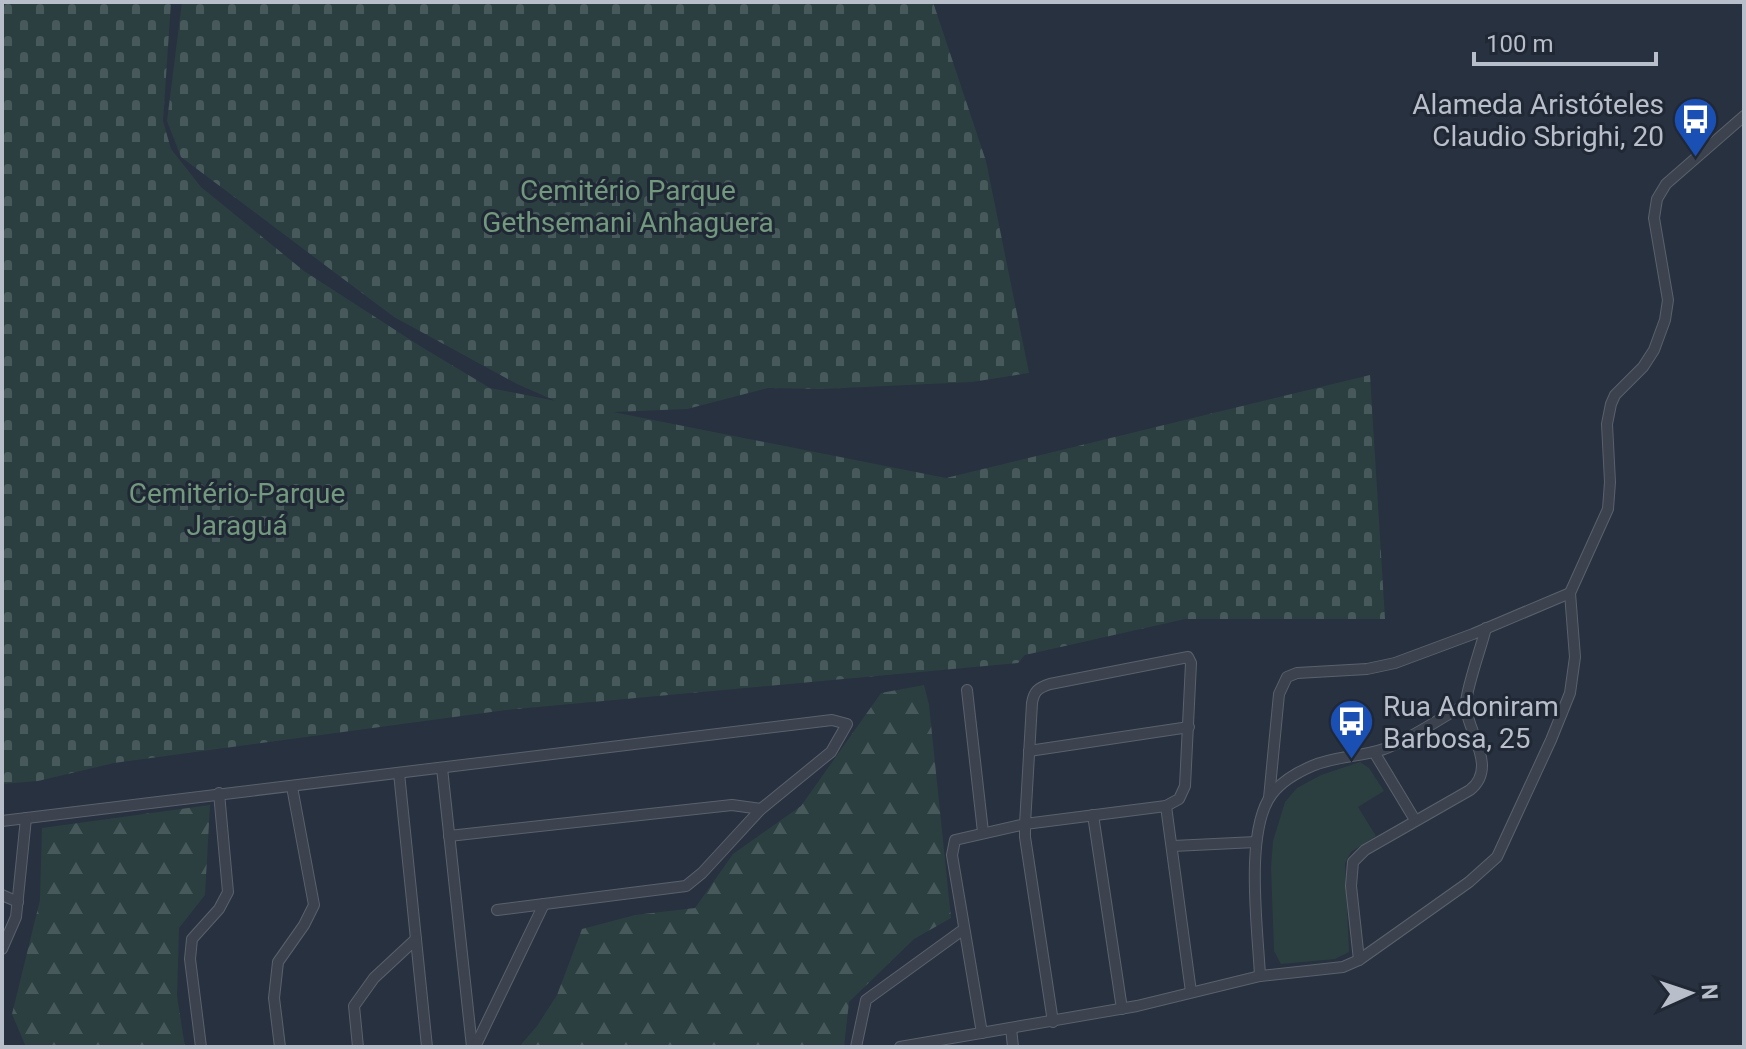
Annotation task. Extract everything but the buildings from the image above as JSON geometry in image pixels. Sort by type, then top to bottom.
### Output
[{"type":"street","points":[[900,1047],[931,1045],[1122,1009],[1260,976],[1343,967],[1359,960],[1469,882],[1497,857],[1570,693],[1575,657],[1570,593],[1608,509],[1607,424],[1611,404],[1654,350],[1665,320],[1668,300],[1654,218],[1657,199],[1666,184],[1744,116]]},
{"type":"street","points":[[1260,976],[1254,861],[1256,842],[1269,798],[1279,694],[1287,677],[1297,673],[1382,666],[1570,593]]},
{"type":"street","points":[[1359,960],[1351,886],[1353,862],[1365,850],[1470,790],[1480,779],[1482,766],[1465,705],[1486,628]]},
{"type":"street","points":[[982,1033],[952,855],[955,840],[1025,824],[1166,806],[1179,799],[1184,791],[1189,727],[1190,661],[1185,657],[1042,686],[1035,691],[1025,824],[1028,864],[1053,1022]]},
{"type":"street","points":[[967,690],[983,832]]},
{"type":"street","points":[[1269,798],[1293,775],[1315,765],[1374,752],[1405,740],[1465,705]]},
{"type":"street","points":[[2,821],[832,720],[847,724],[831,752],[761,809],[686,886],[497,910]]},
{"type":"street","points":[[1029,751],[1189,727]]},
{"type":"street","points":[[1374,752],[1415,820]]},
{"type":"street","points":[[442,768],[474,1047]]},
{"type":"street","points":[[399,773],[427,1047]]},
{"type":"street","points":[[280,1047],[274,998],[278,962],[314,905],[292,787]]},
{"type":"street","points":[[201,1047],[190,959],[192,939],[219,909],[228,892],[219,793]]},
{"type":"street","points":[[449,836],[732,805],[761,809]]},
{"type":"street","points":[[1166,806],[1191,992]]},
{"type":"street","points":[[1093,815],[1122,1009]]},
{"type":"street","points":[[2,949],[16,917],[26,818]]},
{"type":"street","points":[[1173,846],[1256,842]]},
{"type":"street","points":[[2,895],[18,902]]},
{"type":"street","points":[[474,1047],[544,904]]},
{"type":"street","points":[[856,1047],[866,1000],[964,929]]},
{"type":"street","points":[[358,1047],[354,1006],[374,978],[416,939]]},
{"type":"street","points":[[1011,1028],[1013,1047]]},
{"type":"green space","name":"Cemitério-Parque Jaraguá","points":[[2,2],[171,2],[163,121],[171,149],[201,187],[304,271],[420,346],[490,388],[556,401],[517,384],[394,317],[181,157],[167,121],[182,2],[933,2],[986,161],[1029,373],[972,382],[821,389],[768,388],[687,409],[613,412],[946,478],[1370,375],[1385,619],[1185,619],[1025,655],[1018,663],[506,710],[114,763],[38,781],[2,784]]},
{"type":"green space","points":[[924,685],[929,705],[951,918],[914,939],[849,1002],[844,1047],[519,1047],[557,995],[582,929],[635,915],[695,908],[733,854],[801,806],[881,693]]},
{"type":"green space","points":[[1360,762],[1369,768],[1384,791],[1358,807],[1376,836],[1351,852],[1345,863],[1349,952],[1335,959],[1281,964],[1274,951],[1271,867],[1273,841],[1285,802],[1297,788],[1321,775]]},
{"type":"green space","points":[[210,805],[205,895],[179,928],[177,996],[185,1047],[26,1047],[12,1014],[40,900],[42,828]]},
{"type":"place","name":"Alameda Aristóteles Claudio Sbrighi, 20","points":[[1695,159]]},
{"type":"place","name":"Rua Adoniram Barbosa, 25","points":[[1352,761]]},
{"type":"park label","name":"Cemitério Parque Gethsemani Anhaguera","points":[[628,206]]}]
